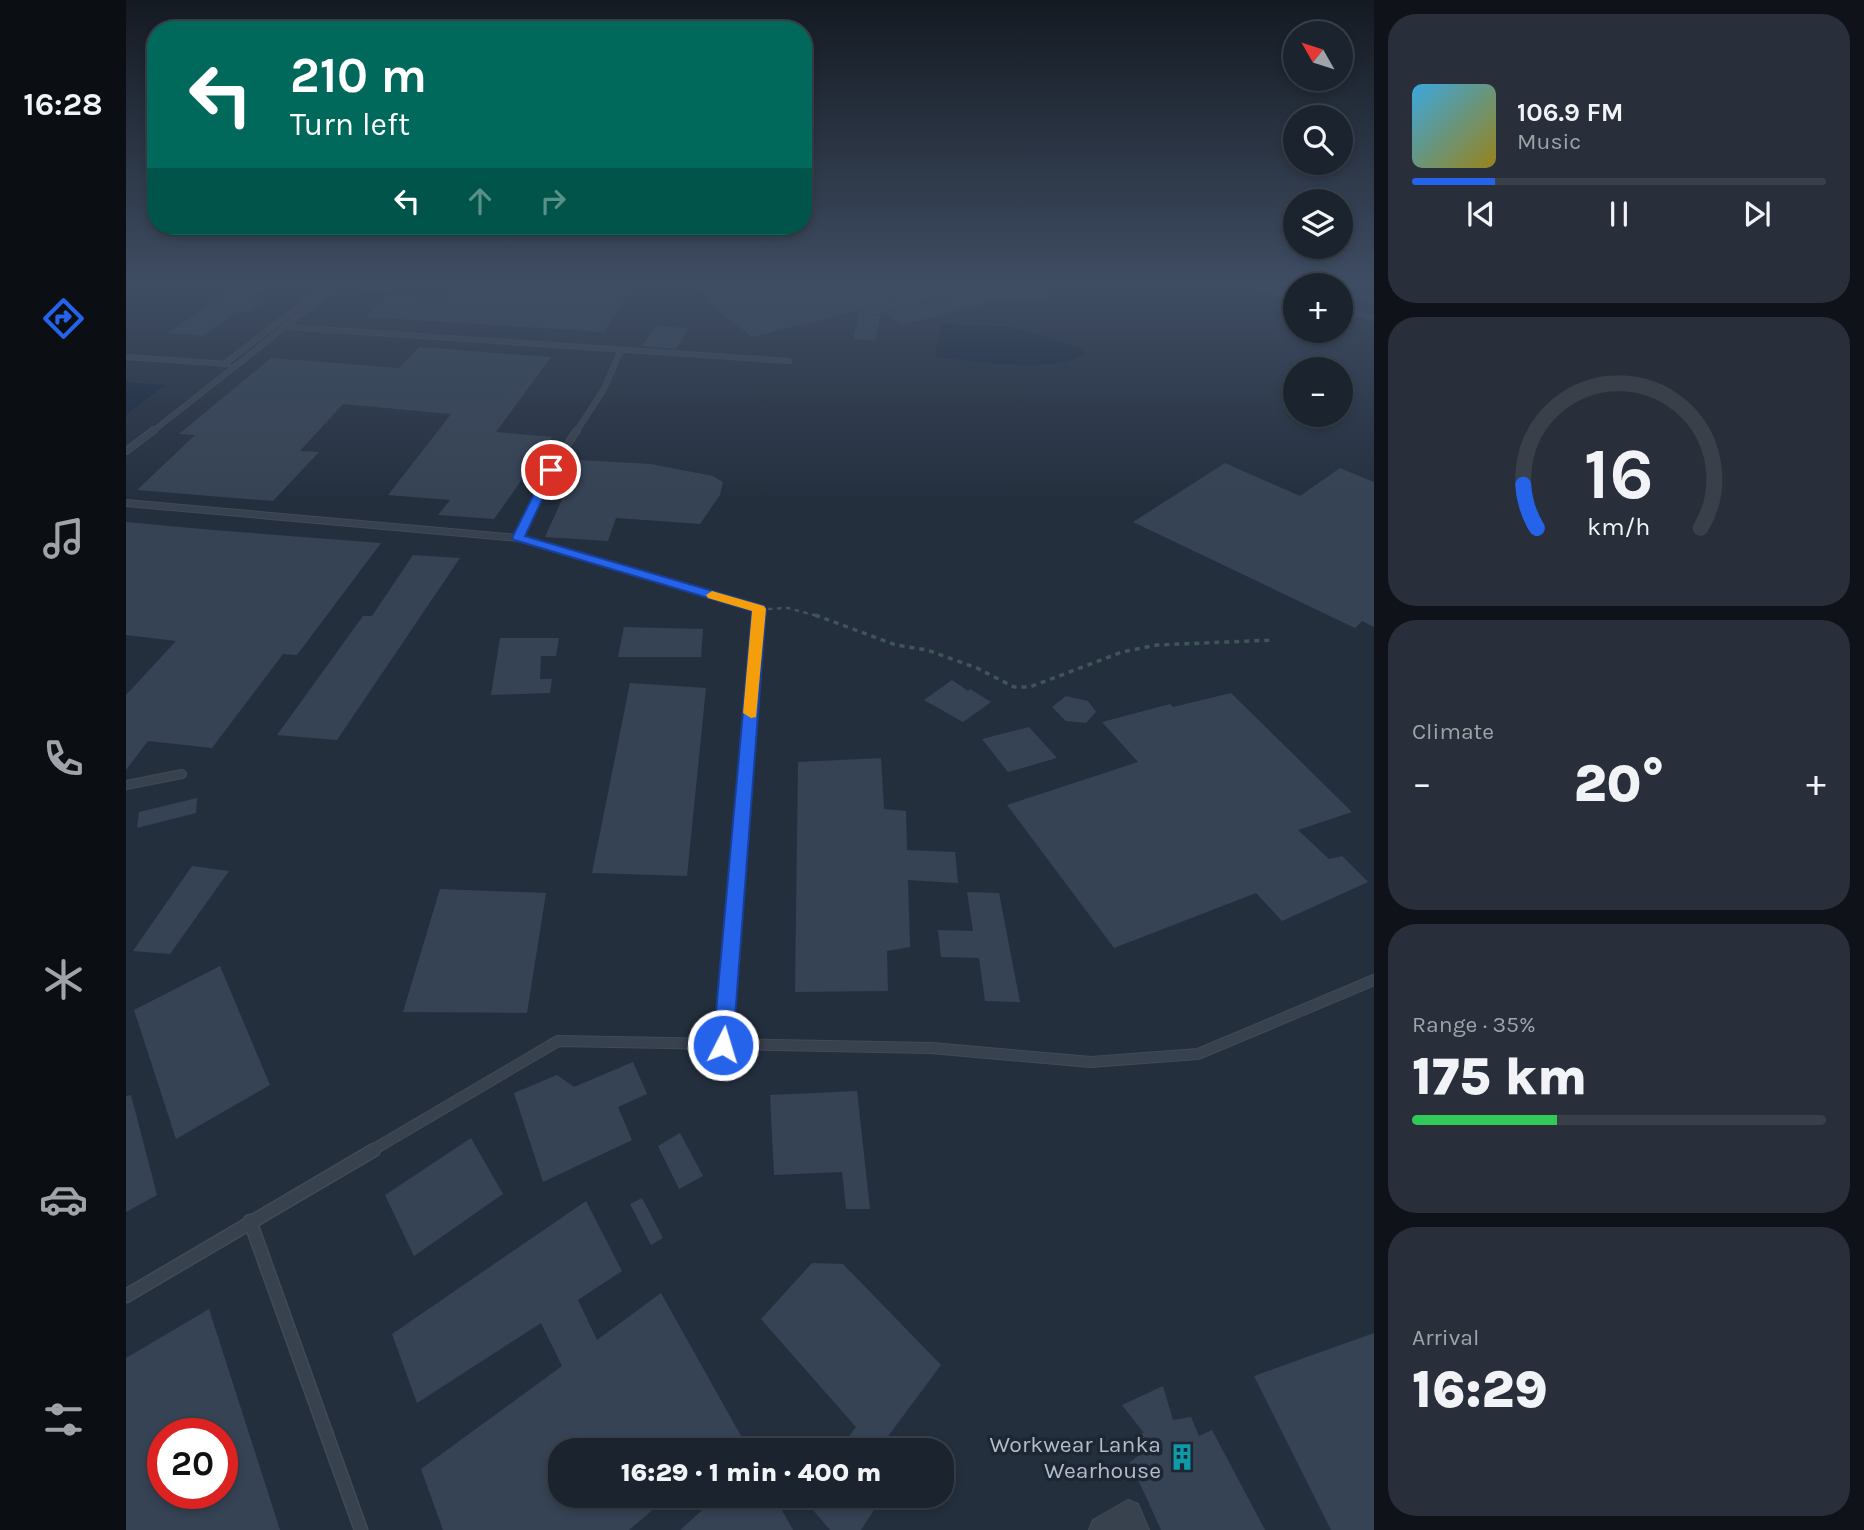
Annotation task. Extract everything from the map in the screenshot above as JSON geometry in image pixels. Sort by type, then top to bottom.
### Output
[{"type":"street","points":[[1103,1530],[1128,1514],[1135,1530]]},
{"type":"lane","points":[[224,364],[234,356]]},
{"type":"lane","points":[[126,451],[250,356]]},
{"type":"lane","points":[[518,538],[551,470],[604,388],[618,356]]},
{"type":"lane","points":[[719,356],[789,361]]},
{"type":"lane","points":[[126,357],[239,365]]},
{"type":"lane","points":[[126,503],[518,538],[759,609],[723,1045]]},
{"type":"lane","points":[[126,785],[182,774]]},
{"type":"lane","points":[[126,1296],[558,1041],[931,1048],[1091,1062],[1198,1054],[1374,980]]},
{"type":"lane","points":[[250,1221],[361,1530]]},
{"type":"path","points":[[759,609],[788,608],[825,618],[896,645],[927,650],[952,659],[1014,687],[1030,687],[1122,652],[1157,645],[1273,640]]},
{"type":"water","points":[[935,356],[1078,356],[1036,365]]},
{"type":"water","points":[[126,382],[165,385],[126,415]]},
{"type":"building","points":[[410,356],[551,357],[496,432],[552,437],[494,519],[438,515],[450,500],[388,495],[451,414],[343,404],[300,451],[319,452],[273,501],[137,490],[195,435],[179,434],[271,358],[399,368]]},
{"type":"building","points":[[580,460],[651,464],[713,476],[723,482],[720,495],[700,524],[616,518],[608,541],[545,537]]},
{"type":"building","points":[[1225,463],[1300,496],[1340,468],[1374,482],[1374,627],[1362,621],[1355,628],[1133,522]]},
{"type":"building","points":[[126,522],[381,543],[297,655],[283,654],[212,748],[148,741],[126,770],[126,695],[176,641],[126,635]]},
{"type":"building","points":[[413,555],[460,558],[337,740],[277,735],[363,616],[372,616]]},
{"type":"building","points":[[624,627],[703,629],[701,657],[618,657]]},
{"type":"building","points":[[500,638],[559,638],[556,656],[541,656],[540,679],[552,679],[550,693],[491,695]]},
{"type":"building","points":[[952,680],[991,702],[963,722],[924,700]]},
{"type":"building","points":[[630,683],[706,688],[687,876],[592,873]]},
{"type":"building","points":[[1231,693],[1352,812],[1298,830],[1329,859],[1342,856],[1368,882],[1282,921],[1256,893],[1114,948],[1007,805],[1138,762],[1102,722],[1170,704],[1173,707]]},
{"type":"building","points":[[1066,696],[1088,701],[1096,712],[1086,723],[1066,721],[1052,707]]},
{"type":"building","points":[[1029,727],[1057,758],[1008,772],[982,739]]},
{"type":"building","points":[[881,758],[884,809],[906,811],[907,850],[955,852],[958,883],[908,880],[910,947],[887,951],[888,991],[795,992],[798,762]]},
{"type":"building","points":[[197,798],[196,813],[137,828],[139,812]]},
{"type":"building","points":[[192,866],[229,871],[170,954],[133,951]]},
{"type":"building","points":[[440,889],[546,893],[527,1013],[403,1012]]},
{"type":"building","points":[[967,892],[999,893],[1020,1002],[985,1001],[979,958],[941,957],[938,930],[973,931]]},
{"type":"building","points":[[220,966],[270,1085],[176,1139],[134,1010]]},
{"type":"building","points":[[633,1062],[647,1094],[618,1107],[632,1140],[543,1182],[514,1093],[557,1075],[574,1087]]},
{"type":"building","points":[[857,1091],[870,1209],[846,1209],[842,1172],[774,1175],[770,1095]]},
{"type":"building","points":[[131,1095],[157,1195],[126,1212],[126,1096]]},
{"type":"building","points":[[680,1133],[703,1176],[679,1189],[658,1146]]},
{"type":"building","points":[[471,1138],[503,1194],[414,1256],[385,1195]]},
{"type":"building","points":[[642,1198],[663,1238],[651,1245],[630,1204]]},
{"type":"building","points":[[586,1201],[622,1271],[578,1300],[597,1340],[661,1293],[741,1436],[548,1438],[548,1508],[655,1508],[629,1530],[443,1530],[421,1469],[562,1366],[541,1323],[417,1403],[392,1334]]},
{"type":"building","points":[[812,1263],[843,1264],[941,1365],[887,1438],[848,1438],[856,1427],[761,1319]]},
{"type":"building","points":[[209,1309],[280,1530],[126,1530],[126,1358]]},
{"type":"building","points":[[1374,1333],[1374,1530],[1331,1530],[1254,1376]]},
{"type":"building","name":"Workwear Lanka Wearhouse","points":[[1163,1386],[1173,1420],[1191,1417],[1199,1436],[1212,1430],[1265,1530],[1161,1530],[1130,1462],[1145,1451],[1135,1435],[1144,1433],[1122,1405]]},
{"type":"building","points":[[705,1508],[781,1508],[793,1530],[680,1530]]},
{"type":"building","points":[[811,1508],[875,1508],[861,1530],[830,1530]]},
{"type":"slow traffic","points":[[712,595],[759,609],[751,713]]},
{"type":"place","name":"Workwear Lanka Wearhouse","points":[[1182,1457]]},
{"type":"route","points":[[551,470],[518,538],[759,609],[723,1045]]}]
